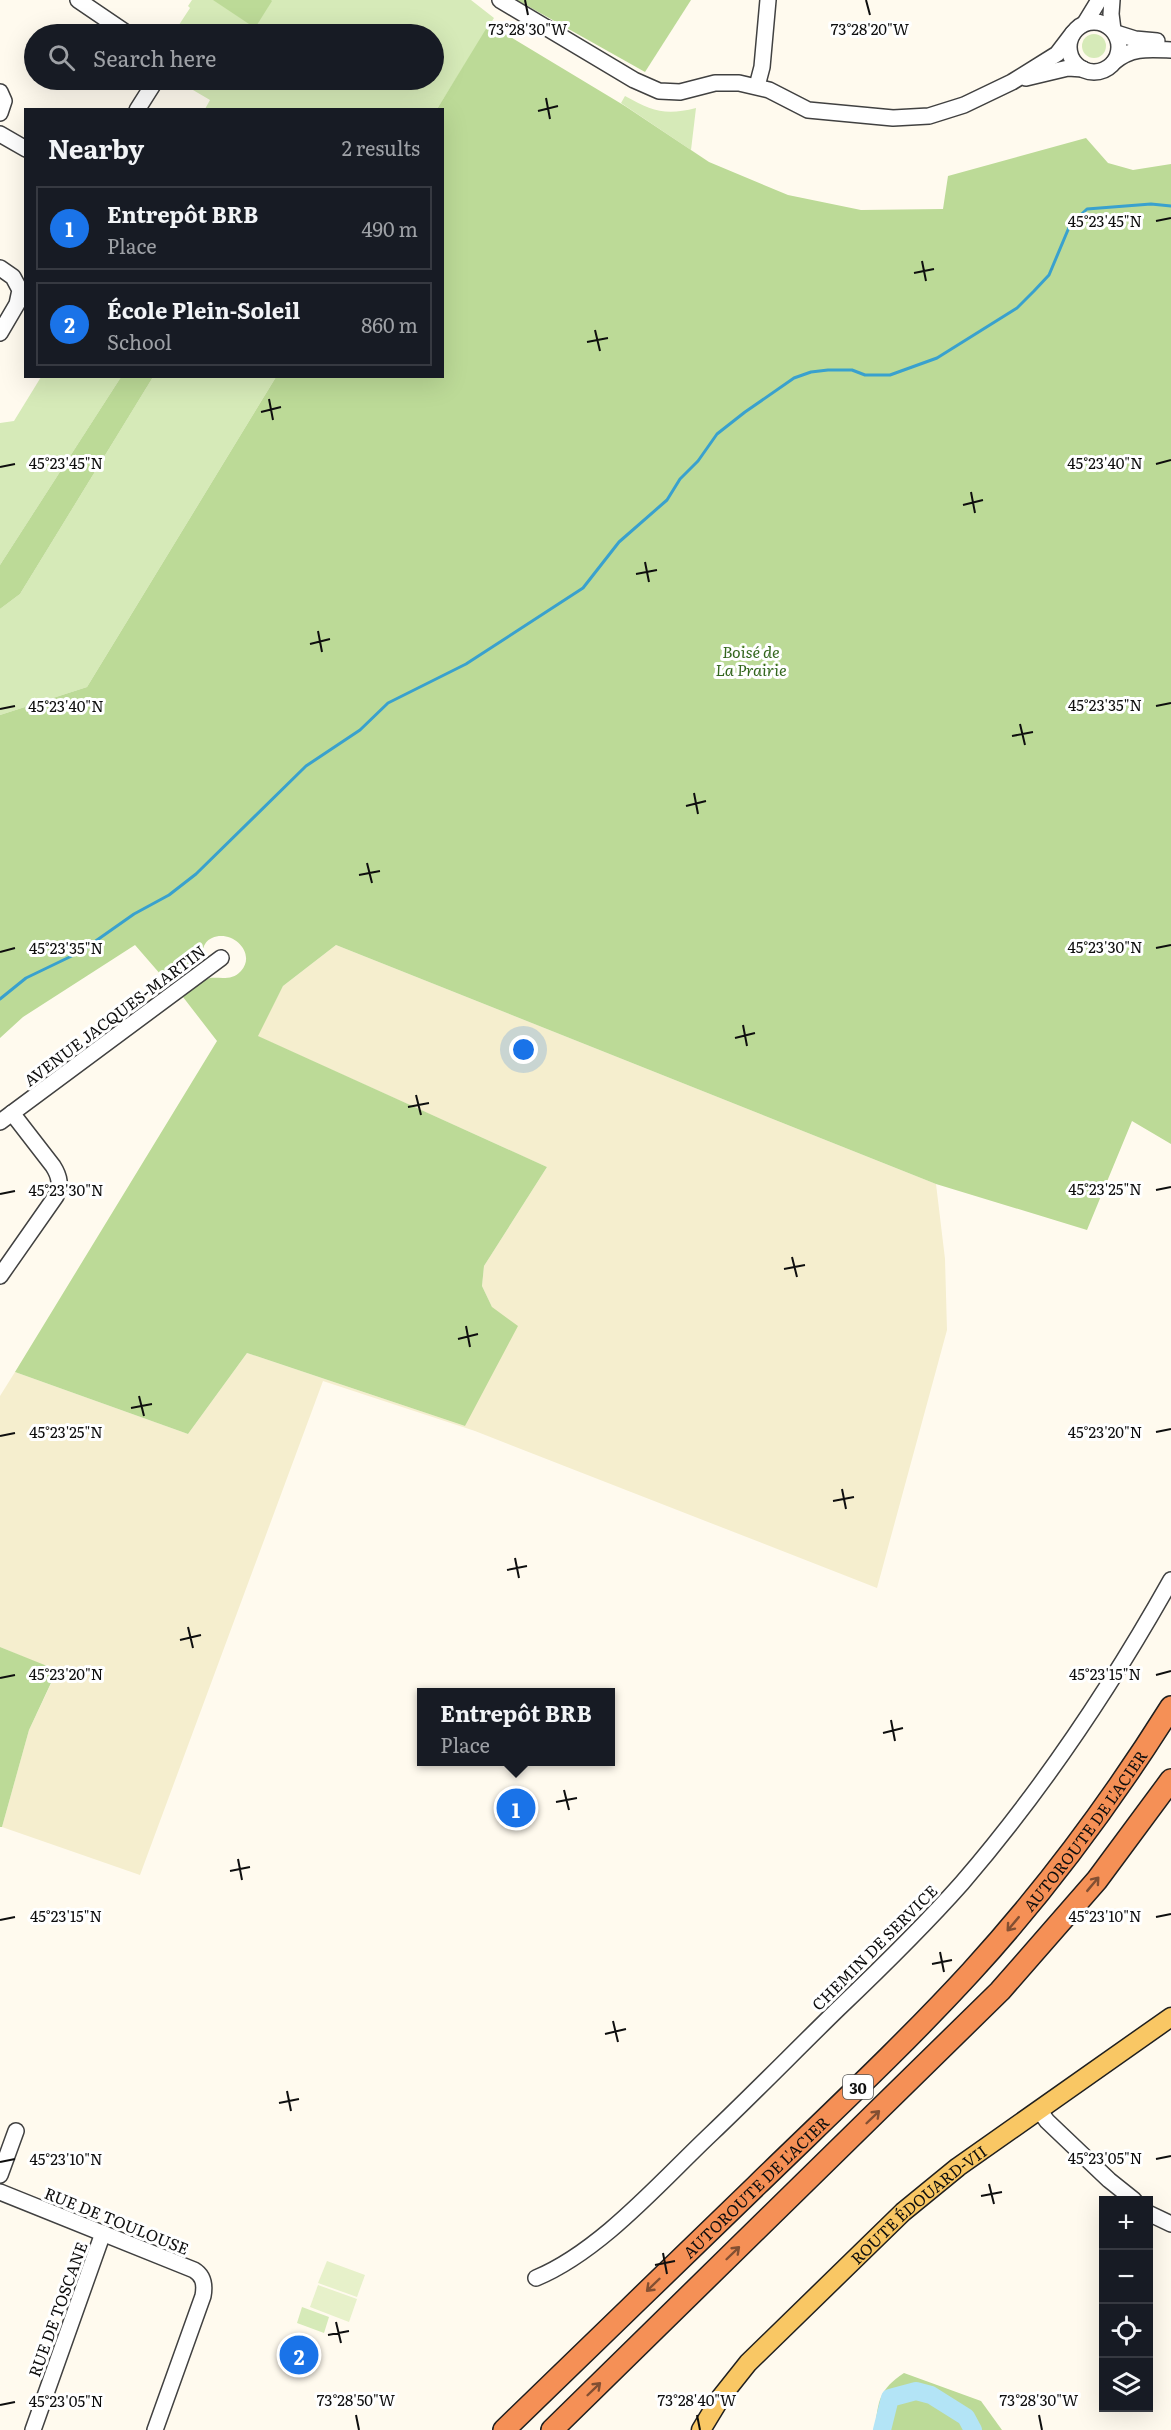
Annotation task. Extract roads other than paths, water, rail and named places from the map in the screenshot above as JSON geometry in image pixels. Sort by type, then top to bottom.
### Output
[{"type":"highway","name":"AUTOROUTE DE L'ACIER","points":[[504,2430],[865,2080],[971,1972],[1074,1849],[1129,1772],[1171,1707]]},
{"type":"highway","name":"AUTOROUTE DE L'ACIER","points":[[552,2430],[1000,1991],[1097,1880],[1171,1780]]},
{"type":"main road","name":"ROUTE ÉDOUARD-VII","points":[[701,2430],[721,2397],[748,2363],[895,2219],[946,2176],[1171,2017]]},
{"type":"street","points":[[78,0],[113,24]]},
{"type":"street","points":[[500,0],[654,90],[680,92],[708,84],[727,82],[757,86],[808,110],[906,118],[942,114],[1012,82],[1058,54],[1079,28],[1100,22],[1114,32],[1171,48]]},
{"type":"street","points":[[757,86],[762,67],[768,0]]},
{"type":"street","points":[[1083,69],[1071,57],[1070,40],[1100,0]]},
{"type":"street","points":[[1112,0],[1110,14],[1119,48],[1114,62]]},
{"type":"street","points":[[1012,82],[1068,68],[1097,71],[1123,54],[1136,50],[1171,48]]},
{"type":"street","points":[[138,108],[150,90]]},
{"type":"street","points":[[0,92],[4,101],[0,113]]},
{"type":"street","points":[[0,134],[24,148]]},
{"type":"street","points":[[0,268],[16,280],[21,290],[20,300],[0,333]]},
{"type":"street","name":"AVENUE JACQUES-MARTIN","points":[[6,1117],[221,958]]},
{"type":"street","points":[[0,1276],[56,1196],[60,1185],[53,1166],[6,1117]]},
{"type":"street","name":"CHEMIN DE SERVICE","points":[[536,2278],[567,2263],[626,2215],[865,1984],[938,1910],[1000,1836],[1076,1732],[1124,1660],[1171,1580]]},
{"type":"street","points":[[1039,2110],[1047,2121],[1101,2173],[1129,2196]]},
{"type":"street","points":[[0,2175],[16,2132]]},
{"type":"street","name":"RUE DE TOULOUSE","points":[[0,2193],[194,2270],[203,2281],[202,2299],[155,2430]]},
{"type":"street","points":[[1153,2215],[1171,2224]]},
{"type":"street","name":"RUE DE TOSCANE","points":[[33,2430],[103,2233]]},
{"type":"waterway","points":[[0,999],[26,978],[80,952],[134,914],[169,895],[196,874],[306,766],[360,730],[388,703],[466,664],[583,588],[619,542],[667,500],[680,479],[698,461],[717,434],[794,378],[811,372],[828,370],[852,370],[865,375],[890,375],[937,358],[1017,308],[1049,275],[1070,225],[1087,209],[1151,204],[1171,206]]},
{"type":"waterway","points":[[882,2430],[890,2398],[916,2391],[931,2395],[966,2417],[973,2430]]},
{"type":"place","name":"Entrepôt BRB","points":[[516,1808]]},
{"type":"place","name":"École Plein-Soleil","points":[[299,2355]]},
{"type":"park label","name":"Boisé de La Prairie","points":[[751,660]]}]
